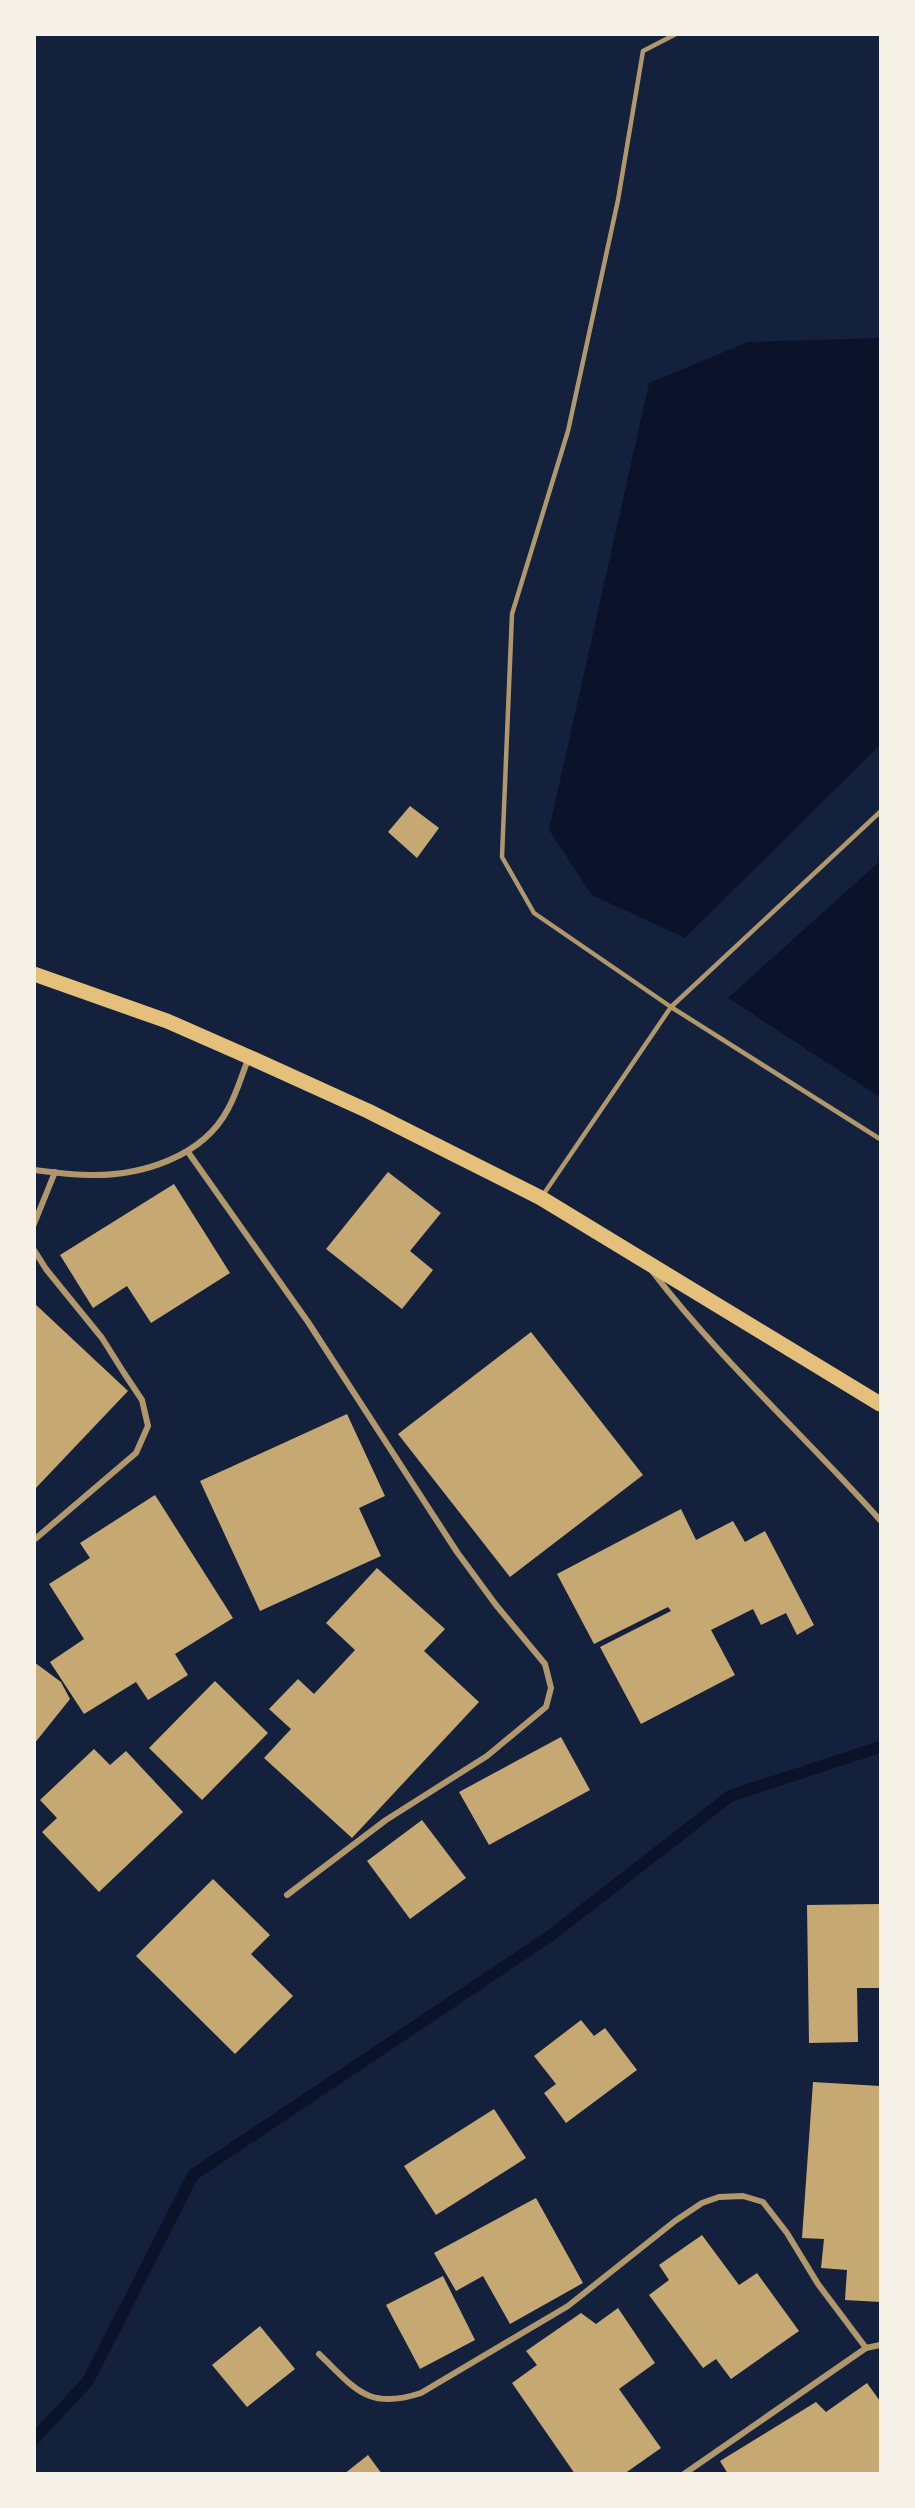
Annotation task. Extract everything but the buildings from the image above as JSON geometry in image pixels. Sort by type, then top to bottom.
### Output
[{"type":"main road","points":[[34,974],[167,1021],[368,1110],[541,1198],[880,1404]]},
{"type":"street","points":[[34,1170],[91,1176],[151,1167],[188,1152],[214,1129],[228,1110],[249,1057]]},
{"type":"street","points":[[188,1152],[308,1322],[457,1552],[496,1605],[545,1664],[551,1688],[546,1707],[487,1756],[386,1820],[287,1895]]},
{"type":"street","points":[[34,1224],[55,1172]]},
{"type":"street","points":[[34,1250],[46,1269],[102,1338],[142,1400],[148,1426],[136,1453],[34,1540]]},
{"type":"street","points":[[641,1258],[689,1319],[732,1367],[880,1520]]},
{"type":"street","points":[[319,2354],[361,2394],[374,2399],[404,2399],[421,2393],[568,2306],[675,2221],[702,2203],[719,2197],[743,2196],[763,2202],[787,2233],[818,2284],[866,2348]]},
{"type":"street","points":[[684,2474],[866,2348],[880,2345]]},
{"type":"lane","points":[[676,34],[643,51],[618,200],[568,431],[512,615],[502,857],[534,914],[671,1007],[880,1139]]},
{"type":"lane","points":[[541,1198],[671,1007],[880,812]]},
{"type":"water","points":[[880,338],[880,745],[685,938],[592,895],[549,830],[649,383],[748,342]]},
{"type":"water","points":[[880,861],[880,1097],[728,998]]},
{"type":"waterway","points":[[34,2439],[88,2381],[193,2175],[550,1936],[730,1796],[880,1747]]}]
